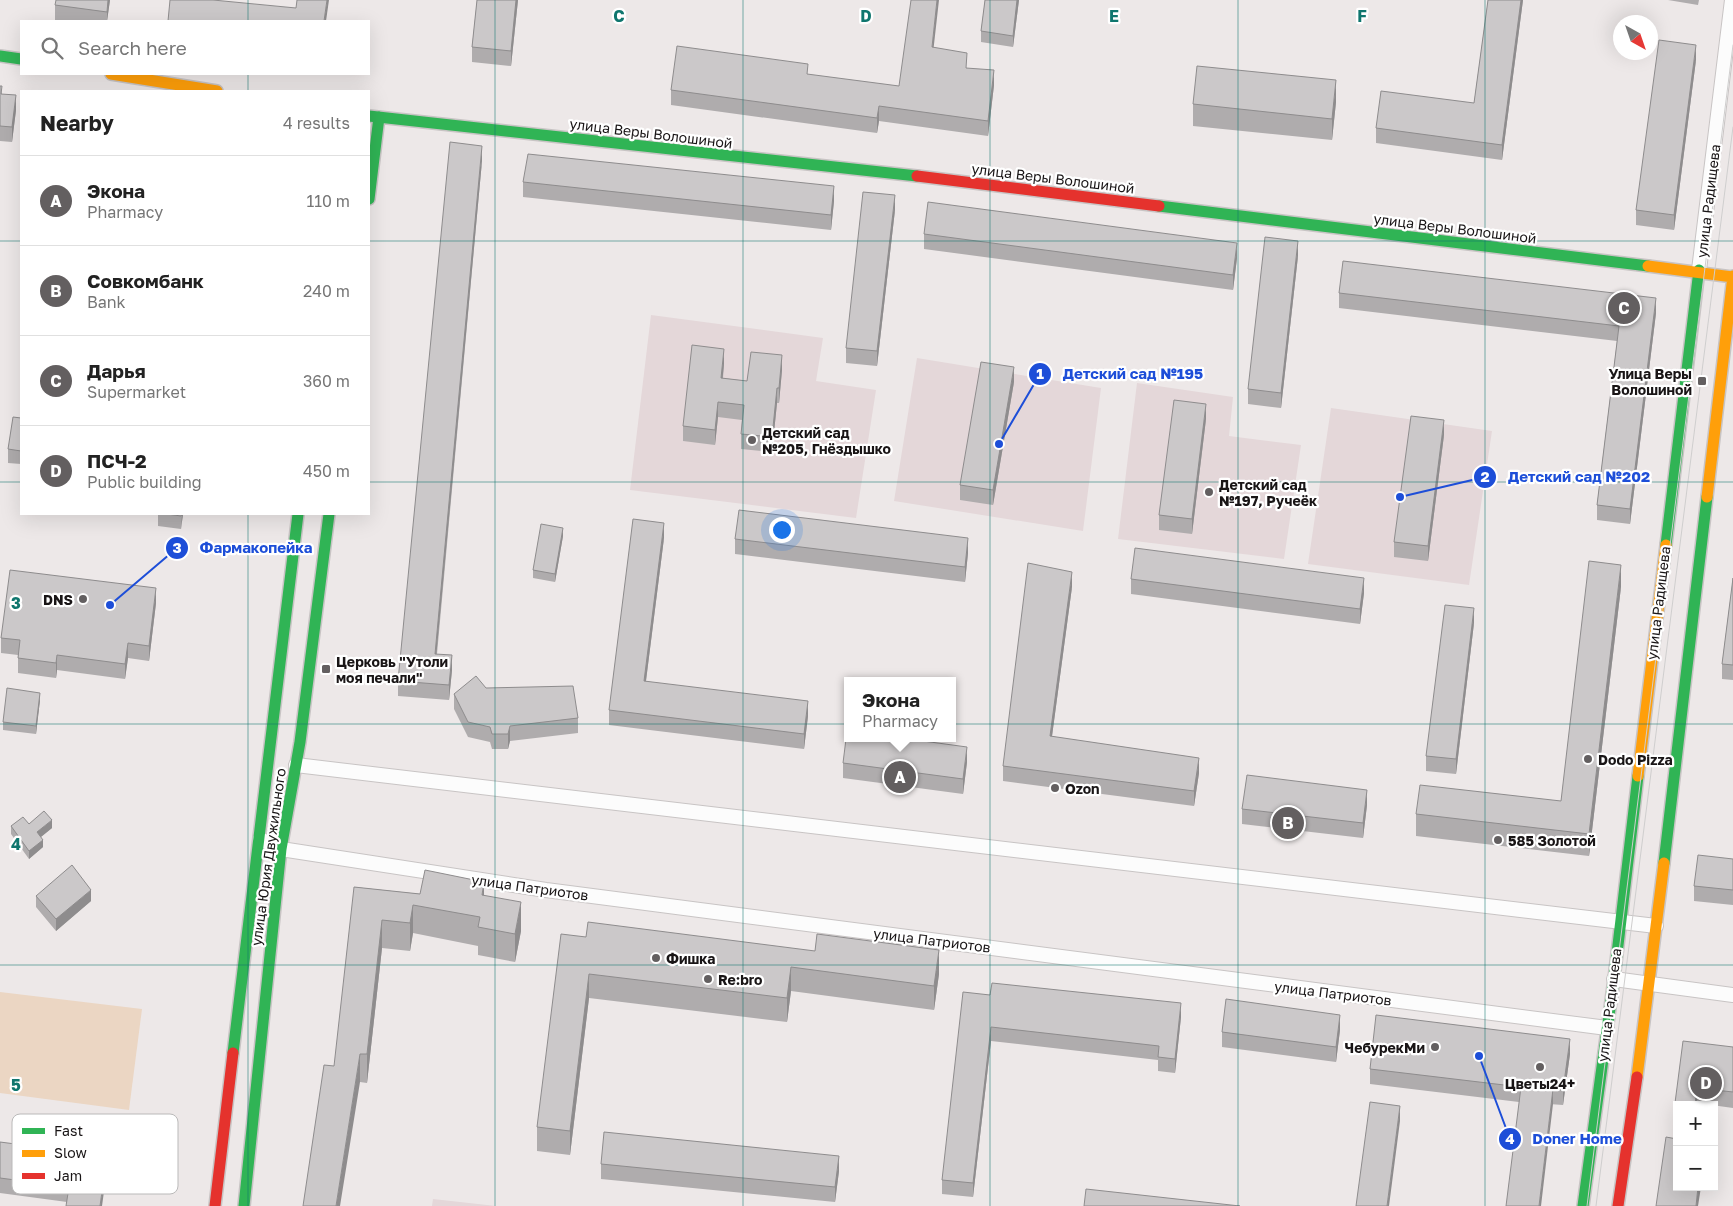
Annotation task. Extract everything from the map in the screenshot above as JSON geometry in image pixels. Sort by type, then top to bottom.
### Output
[{"type":"street","name":"улица Радищева","points":[[1583,1206],[1614,978],[1732,0]]},
{"type":"street","points":[[0,56],[20,59]]},
{"type":"street","points":[[117,75],[211,90]]},
{"type":"street","name":"улица Веры Волошиной","points":[[374,116],[922,177],[1733,277]]},
{"type":"street","points":[[370,182],[374,116]]},
{"type":"street","points":[[1618,1206],[1650,985],[1733,277]]},
{"type":"street","name":"улица Юрия Двужильного","points":[[215,1206],[298,515]]},
{"type":"street","name":"улица Юрия Двужильного","points":[[244,1206],[281,849],[296,765],[329,515]]},
{"type":"street","points":[[296,765],[1656,926]]},
{"type":"street","name":"улица Патриотов","points":[[260,839],[281,849],[546,890],[1606,1028]]},
{"type":"street","points":[[1614,978],[1650,985],[1733,995]]},
{"type":"shaded area","name":"Детский сад №205, Гнёздышко","points":[[651,315],[823,338],[816,381],[876,390],[856,518],[630,490]]},
{"type":"shaded area","points":[[917,358],[1101,388],[1083,531],[894,501]]},
{"type":"shaded area","name":"Детский сад №197, Ручеёк","points":[[1137,383],[1233,397],[1229,436],[1301,445],[1284,559],[1118,539]]},
{"type":"shaded area","points":[[1331,408],[1492,431],[1469,585],[1308,564]]},
{"type":"shaded area","points":[[0,992],[142,1009],[129,1110],[0,1093]]},
{"type":"shaded area","points":[[433,1199],[496,1206],[432,1206]]},
{"type":"building","points":[[56,0],[108,0],[107,12],[55,5]]},
{"type":"building","points":[[170,0],[213,0],[296,8],[297,0],[327,0],[324,20],[168,20]]},
{"type":"building","points":[[477,0],[516,0],[511,51],[472,47]]},
{"type":"building","points":[[911,0],[937,0],[932,47],[967,53],[966,68],[994,70],[988,121],[879,106],[877,118],[671,90],[677,46],[808,64],[807,74],[899,86]]},
{"type":"building","points":[[985,0],[1017,0],[1013,36],[981,31]]},
{"type":"building","points":[[1488,0],[1521,0],[1502,145],[1376,128],[1381,91],[1474,103]]},
{"type":"building","points":[[1659,40],[1696,45],[1674,215],[1636,210],[1656,60],[1658,60]]},
{"type":"building","points":[[1197,66],[1336,80],[1332,119],[1193,104]]},
{"type":"building","points":[[0,86],[2,86],[1,94],[16,95],[12,127],[0,126]]},
{"type":"building","points":[[450,142],[482,146],[435,654],[452,655],[449,685],[398,681]]},
{"type":"building","points":[[528,154],[834,186],[831,215],[523,182]]},
{"type":"building","points":[[863,192],[895,195],[877,351],[846,348]]},
{"type":"building","points":[[928,202],[1237,243],[1233,275],[924,234]]},
{"type":"building","points":[[1265,237],[1298,241],[1281,393],[1248,389]]},
{"type":"building","points":[[1343,261],[1656,298],[1630,509],[1597,505],[1619,326],[1339,293]]},
{"type":"building","points":[[692,345],[724,349],[721,378],[747,381],[751,352],[782,355],[772,437],[741,434],[744,405],[718,402],[715,430],[683,426]]},
{"type":"building","points":[[981,362],[1014,367],[993,490],[960,485]]},
{"type":"building","points":[[1174,400],[1206,404],[1192,519],[1159,515]]},
{"type":"building","points":[[1411,416],[1444,420],[1428,546],[1394,542]]},
{"type":"building","points":[[13,417],[20,418],[20,451],[8,449]]},
{"type":"building","points":[[739,510],[968,538],[965,567],[735,539]]},
{"type":"building","points":[[633,519],[664,523],[644,681],[808,701],[804,734],[609,710]]},
{"type":"building","points":[[541,524],[563,528],[555,574],[533,570]]},
{"type":"building","points":[[1135,548],[1364,578],[1360,609],[1131,579]]},
{"type":"building","points":[[1589,561],[1621,565],[1589,834],[1416,814],[1420,785],[1561,801]]},
{"type":"building","points":[[1028,563],[1072,572],[1050,736],[1199,758],[1194,791],[1003,766]]},
{"type":"building","points":[[10,570],[156,588],[149,646],[128,643],[125,664],[57,655],[56,663],[18,658],[20,640],[1,638]]},
{"type":"building","points":[[1733,578],[1733,665],[1722,664]]},
{"type":"building","points":[[1445,605],[1474,608],[1456,759],[1426,756]]},
{"type":"building","points":[[476,676],[486,688],[573,686],[578,718],[510,726],[508,734],[492,734],[490,727],[468,722],[454,694]]},
{"type":"building","points":[[7,688],[40,693],[36,726],[3,722]]},
{"type":"building","points":[[846,742],[930,742],[967,747],[963,779],[843,763]]},
{"type":"building","points":[[1247,775],[1367,790],[1363,823],[1242,809]]},
{"type":"building","points":[[44,811],[52,820],[37,832],[43,840],[29,851],[11,826],[23,817],[29,824]]},
{"type":"building","points":[[1698,855],[1733,859],[1733,890],[1694,886]]},
{"type":"building","points":[[72,865],[91,890],[56,919],[36,896]]},
{"type":"building","points":[[425,870],[484,882],[482,895],[521,902],[515,934],[478,927],[480,917],[413,905],[410,923],[382,920],[367,1054],[360,1054],[336,1206],[303,1206],[324,1065],[334,1066],[354,887],[420,894]]},
{"type":"building","points":[[588,922],[815,951],[817,934],[939,950],[934,986],[791,967],[787,998],[589,974],[570,1131],[537,1127],[561,934],[586,937]]},
{"type":"building","points":[[992,983],[1181,1003],[1175,1059],[1158,1057],[1159,1046],[991,1027],[973,1183],[942,1180],[963,992],[990,995]]},
{"type":"building","points":[[1226,999],[1340,1015],[1336,1047],[1222,1032]]},
{"type":"building","points":[[1376,1015],[1570,1039],[1563,1090],[1553,1089],[1539,1206],[1506,1206],[1521,1087],[1370,1069]]},
{"type":"building","points":[[1683,1041],[1733,1047],[1733,1092],[1697,1088],[1695,1101],[1675,1101]]},
{"type":"building","points":[[1370,1102],[1400,1106],[1387,1206],[1356,1206]]},
{"type":"building","points":[[604,1132],[839,1156],[835,1187],[601,1164]]},
{"type":"building","points":[[1666,1137],[1673,1138],[1673,1191],[1698,1191],[1696,1206],[1656,1206]]},
{"type":"building","points":[[0,1142],[12,1144],[12,1180],[0,1178]]},
{"type":"building","points":[[1086,1189],[1240,1206],[1084,1206]]},
{"type":"building","points":[[68,1194],[102,1194],[100,1206],[66,1206]]},
{"type":"tram line","points":[[1587,1206],[1733,45]]},
{"type":"tram line","points":[[1596,1206],[1733,127]]},
{"type":"traffic: fast","points":[[0,56],[20,59]]},
{"type":"traffic: fast","points":[[370,116],[917,176]]},
{"type":"traffic: fast","points":[[370,191],[379,117]]},
{"type":"traffic: fast","points":[[1159,206],[1648,266]]},
{"type":"traffic: fast","points":[[1666,545],[1699,270]]},
{"type":"traffic: fast","points":[[1664,863],[1707,497]]},
{"type":"traffic: fast","points":[[233,1053],[298,515]]},
{"type":"traffic: fast","points":[[244,1206],[281,849],[300,742],[329,515]]},
{"type":"traffic: fast","points":[[1583,1206],[1614,979],[1638,776]]},
{"type":"traffic: slow","points":[[117,75],[211,90]]},
{"type":"traffic: slow","points":[[1648,266],[1733,277]]},
{"type":"traffic: slow","points":[[1707,497],[1733,276]]},
{"type":"traffic: slow","points":[[1638,776],[1666,545]]},
{"type":"traffic: slow","points":[[1637,1077],[1664,863]]},
{"type":"traffic: jam","points":[[917,176],[1159,206]]},
{"type":"traffic: jam","points":[[215,1206],[233,1053]]},
{"type":"traffic: jam","points":[[1618,1206],[1637,1077]]},
{"type":"place","name":"Дарья","points":[[1624,308]]},
{"type":"place","name":"Улица Веры Волошиной","points":[[1702,381]]},
{"type":"place","name":"Детский сад №205, Гнёздышко","points":[[752,440]]},
{"type":"place","name":"Детский сад №195","points":[[999,444]]},
{"type":"place","name":"Детский сад №197, Ручеёк","points":[[1209,492]]},
{"type":"place","name":"Детский сад №202","points":[[1400,497]]},
{"type":"place","name":"DNS","points":[[83,599]]},
{"type":"place","name":"Фармакопейка","points":[[110,605]]},
{"type":"place","name":"Церковь \"Утоли моя печали\"","points":[[326,669]]},
{"type":"place","name":"Dodo Pizza","points":[[1588,759]]},
{"type":"place","name":"Экона","points":[[900,777]]},
{"type":"place","name":"Ozon","points":[[1055,788]]},
{"type":"place","name":"Совкомбанк","points":[[1288,823]]},
{"type":"place","name":"585 Золотой","points":[[1498,840]]},
{"type":"place","name":"Фишка","points":[[656,958]]},
{"type":"place","name":"Re:bro","points":[[708,979]]},
{"type":"place","name":"ЧебурекМи","points":[[1435,1047]]},
{"type":"place","name":"Doner Home","points":[[1479,1056]]},
{"type":"place","name":"Цветы24+","points":[[1540,1067]]},
{"type":"place","name":"ПСЧ-2","points":[[1706,1083]]}]
